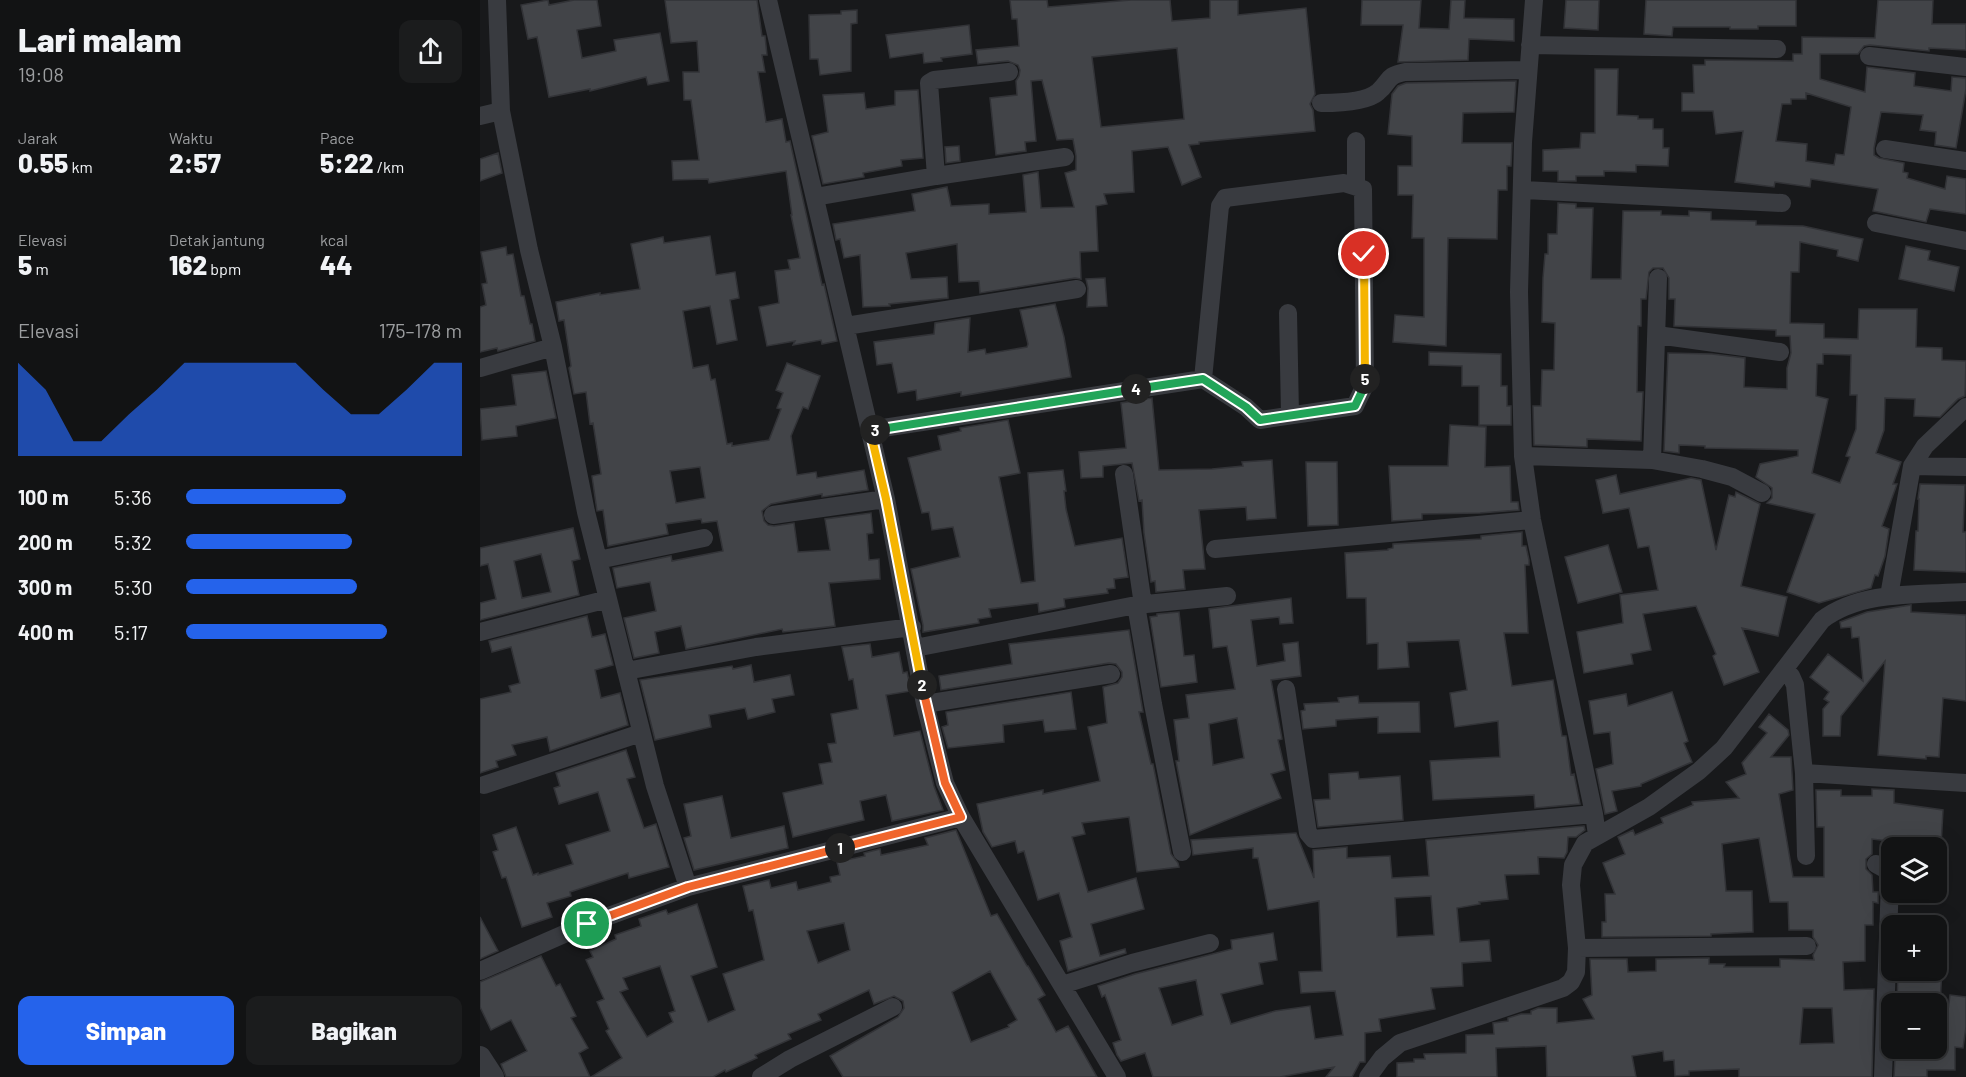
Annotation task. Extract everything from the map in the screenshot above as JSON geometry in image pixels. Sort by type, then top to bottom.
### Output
[{"type":"street","points":[[497,0],[501,111],[529,250],[553,347],[586,512],[641,733],[655,786],[688,887]]},
{"type":"street","points":[[768,0],[886,499],[925,704],[945,783],[961,817],[1117,1077]]},
{"type":"street","points":[[1534,0],[1528,70],[1519,292],[1523,456],[1532,520],[1597,835]]},
{"type":"street","points":[[1530,45],[1777,50]]},
{"type":"street","points":[[1869,56],[1966,67]]},
{"type":"street","points":[[1321,103],[1343,103],[1377,93],[1392,75],[1405,72],[1528,70]]},
{"type":"street","points":[[936,176],[929,83],[934,80],[1010,72]]},
{"type":"street","points":[[480,116],[501,111]]},
{"type":"street","points":[[1356,141],[1356,185]]},
{"type":"street","points":[[1885,149],[1966,161]]},
{"type":"street","points":[[816,196],[1065,157]]},
{"type":"street","points":[[870,430],[1203,379],[1246,407],[1260,420],[1355,406],[1365,385],[1363,189],[1344,183],[1225,198],[1220,206],[1203,379]]},
{"type":"street","points":[[1522,190],[1782,203]]},
{"type":"street","points":[[1876,223],[1966,241]]},
{"type":"street","points":[[1652,460],[1658,278]]},
{"type":"street","points":[[846,326],[1077,289]]},
{"type":"street","points":[[1288,313],[1290,416]]},
{"type":"street","points":[[1657,335],[1780,352]]},
{"type":"street","points":[[480,368],[553,347]]},
{"type":"street","points":[[1889,596],[1912,466],[1925,446],[1966,407]]},
{"type":"street","points":[[1523,456],[1652,460],[1732,477],[1762,493]]},
{"type":"street","points":[[1912,466],[1966,467]]},
{"type":"street","points":[[1124,474],[1153,704],[1182,852]]},
{"type":"street","points":[[773,515],[886,499]]},
{"type":"street","points":[[1215,549],[1532,520]]},
{"type":"street","points":[[598,560],[704,538]]},
{"type":"street","points":[[1368,1077],[1382,1058],[1400,1044],[1563,988],[1571,982],[1576,972],[1577,948],[1571,885],[1573,865],[1585,843],[1649,807],[1699,771],[1724,748],[1822,620],[1847,605],[1889,596],[1966,592]]},
{"type":"street","points":[[915,648],[1140,605],[1227,596]]},
{"type":"street","points":[[480,632],[608,599]]},
{"type":"street","points":[[626,670],[756,646],[912,627]]},
{"type":"street","points":[[1785,670],[1795,684],[1804,773],[1806,856]]},
{"type":"street","points":[[925,704],[1111,674]]},
{"type":"street","points":[[1286,689],[1308,833],[1313,839],[1594,813]]},
{"type":"street","points":[[484,785],[641,733]]},
{"type":"street","points":[[1804,773],[1966,783]]},
{"type":"street","points":[[480,971],[587,924],[688,887],[961,817]]},
{"type":"street","points":[[1876,864],[1887,870],[1890,881],[1883,1077]]},
{"type":"street","points":[[1062,985],[1132,963],[1210,943]]},
{"type":"street","points":[[1577,948],[1807,946]]},
{"type":"street","points":[[761,1077],[790,1059],[893,1007]]},
{"type":"street","points":[[480,1057],[493,1077]]},
{"type":"building","points":[[548,0],[549,5],[574,0],[597,0],[601,26],[577,30],[582,58],[616,51],[614,40],[660,33],[669,81],[648,85],[646,77],[590,91],[590,89],[549,97],[537,37],[528,39],[521,5]]},
{"type":"building","points":[[665,0],[757,0],[767,55],[762,55],[765,72],[758,72],[766,122],[782,119],[786,142],[790,141],[837,341],[822,344],[821,340],[793,345],[795,341],[767,346],[759,307],[779,303],[775,271],[790,269],[788,260],[800,258],[791,215],[786,171],[709,183],[708,179],[673,180],[672,161],[699,160],[691,100],[684,100],[683,72],[699,72],[697,41],[671,43]]},
{"type":"building","points":[[1010,0],[1047,0],[1048,7],[1131,0],[1170,0],[1172,21],[1210,18],[1210,0],[1238,0],[1238,15],[1306,8],[1315,94],[1310,104],[1313,110],[1315,131],[1199,142],[1199,144],[1189,145],[1201,177],[1182,185],[1168,147],[1132,151],[1134,192],[1104,194],[1107,204],[1096,206],[1098,251],[1080,252],[1081,279],[1075,278],[980,293],[979,281],[959,282],[957,244],[906,253],[911,279],[947,277],[948,298],[889,304],[890,306],[863,307],[860,255],[844,258],[840,239],[836,240],[833,224],[915,211],[912,194],[947,187],[951,206],[989,204],[989,214],[1026,212],[1023,175],[1038,172],[1041,208],[1074,207],[1065,173],[1076,170],[1073,139],[1057,140],[1042,80],[1031,81],[1036,141],[1025,142],[1026,151],[996,155],[990,98],[1017,95],[1016,81],[1020,70],[1018,65],[1008,61],[978,64],[976,50],[1019,46],[1017,19],[1012,19]],"holes":[[[1177,48],[1184,119],[1101,127],[1092,57]]]},
{"type":"building","points":[[1362,0],[1421,0],[1419,28],[1449,29],[1451,0],[1465,0],[1464,18],[1514,19],[1514,41],[1469,39],[1468,60],[1398,62],[1403,25],[1361,25]]},
{"type":"building","points":[[1566,0],[1599,0],[1598,30],[1564,28]]},
{"type":"building","points":[[1646,0],[1796,0],[1796,26],[1758,26],[1758,29],[1673,27],[1672,36],[1644,34]]},
{"type":"building","points":[[1878,0],[1933,0],[1932,24],[1966,24],[1966,50],[1929,48],[1929,51],[1870,45],[1864,46],[1858,54],[1820,54],[1820,79],[1865,92],[1867,67],[1915,73],[1914,86],[1951,91],[1952,77],[1966,78],[1956,148],[1935,145],[1936,132],[1920,130],[1923,115],[1881,112],[1874,155],[1904,163],[1903,172],[1908,173],[1907,178],[1945,189],[1947,176],[1966,179],[1966,214],[1930,209],[1926,222],[1873,211],[1878,189],[1811,179],[1810,187],[1775,182],[1774,187],[1735,182],[1743,131],[1716,134],[1713,111],[1682,111],[1682,93],[1694,93],[1693,65],[1705,65],[1705,60],[1793,61],[1793,54],[1802,54],[1802,37],[1875,38]],"holes":[[[1806,93],[1851,107],[1844,155],[1836,154],[1834,165],[1806,161],[1807,144],[1776,141],[1782,104],[1791,104],[1791,99],[1806,99]]]},
{"type":"building","points":[[857,10],[857,23],[851,24],[851,71],[820,75],[818,59],[810,59],[809,15],[841,14],[841,11]]},
{"type":"building","points":[[969,25],[972,54],[924,63],[923,53],[890,58],[886,35]]},
{"type":"building","points":[[1595,69],[1618,69],[1617,115],[1653,119],[1653,129],[1663,129],[1663,148],[1669,148],[1668,166],[1636,165],[1636,172],[1604,171],[1604,176],[1576,176],[1576,181],[1558,181],[1558,171],[1543,171],[1543,150],[1580,148],[1581,133],[1595,133]]},
{"type":"building","points":[[1516,81],[1514,112],[1463,113],[1462,143],[1512,143],[1511,166],[1507,166],[1507,190],[1498,190],[1497,239],[1448,238],[1446,346],[1393,342],[1395,315],[1424,317],[1424,238],[1412,238],[1413,195],[1398,195],[1398,166],[1412,166],[1412,136],[1388,134],[1392,94],[1398,86],[1406,83]]},
{"type":"building","points":[[918,90],[923,158],[901,160],[902,166],[863,173],[864,177],[823,184],[812,136],[828,132],[823,95],[864,93],[866,109],[895,105],[895,91]]},
{"type":"building","points":[[959,146],[960,161],[946,163],[945,147]]},
{"type":"building","points":[[498,153],[502,173],[480,181],[480,159]]},
{"type":"building","points":[[1558,203],[1576,204],[1576,208],[1593,208],[1591,279],[1621,279],[1623,211],[1661,211],[1661,215],[1689,216],[1689,211],[1711,212],[1711,220],[1756,221],[1756,225],[1803,226],[1863,239],[1858,261],[1837,256],[1838,250],[1800,242],[1799,272],[1791,272],[1790,323],[1824,324],[1824,338],[1858,339],[1859,309],[1917,309],[1916,347],[1942,348],[1942,360],[1966,361],[1965,396],[1958,399],[1940,417],[1914,416],[1915,399],[1885,398],[1884,430],[1876,453],[1901,462],[1893,484],[1897,484],[1882,526],[1889,529],[1885,556],[1871,588],[1819,603],[1787,592],[1815,514],[1767,503],[1772,498],[1772,488],[1756,477],[1760,464],[1798,456],[1798,450],[1705,448],[1705,446],[1679,445],[1679,453],[1664,451],[1668,353],[1712,354],[1745,358],[1744,387],[1787,389],[1787,368],[1791,353],[1790,336],[1776,336],[1776,330],[1674,326],[1675,299],[1669,299],[1669,278],[1663,268],[1653,268],[1649,272],[1646,299],[1641,299],[1641,326],[1638,326],[1637,392],[1643,392],[1641,441],[1587,439],[1587,447],[1534,445],[1533,406],[1541,406],[1542,370],[1554,370],[1555,323],[1542,322],[1543,278],[1545,254],[1548,254],[1548,234],[1557,234]],"holes":[[[1823,354],[1851,355],[1850,395],[1857,395],[1856,429],[1846,456],[1850,457],[1840,483],[1812,473],[1828,399],[1816,396],[1817,364],[1823,364]]]},
{"type":"building","points":[[710,236],[716,275],[735,272],[739,298],[730,300],[737,340],[717,344],[710,306],[683,311],[693,368],[708,365],[711,380],[715,379],[727,444],[732,443],[732,446],[769,440],[781,409],[777,408],[783,393],[776,390],[787,363],[820,376],[808,409],[803,407],[791,436],[797,475],[816,472],[817,478],[864,470],[868,490],[822,497],[822,494],[771,504],[762,511],[764,521],[768,525],[794,523],[798,552],[830,550],[825,519],[871,513],[873,533],[867,534],[869,560],[879,559],[880,579],[829,583],[835,626],[783,632],[782,629],[686,649],[681,626],[655,632],[659,653],[634,658],[624,618],[656,611],[650,582],[617,588],[613,568],[671,556],[672,561],[723,551],[717,521],[702,523],[701,519],[666,524],[668,534],[608,546],[603,510],[597,511],[592,476],[601,474],[593,423],[590,424],[586,392],[574,394],[564,320],[559,321],[556,302],[600,293],[600,295],[640,289],[631,244],[663,237],[664,243]],"holes":[[[700,467],[705,498],[676,503],[670,471]]]},
{"type":"building","points":[[1906,246],[1930,251],[1928,260],[1959,267],[1954,291],[1899,279]]},
{"type":"building","points":[[506,247],[507,255],[513,254],[521,296],[524,296],[535,341],[498,351],[497,348],[480,352],[480,307],[486,305],[482,284],[487,283],[481,252]]},
{"type":"building","points":[[1105,278],[1107,306],[1087,307],[1086,279]]},
{"type":"building","points":[[1055,304],[1071,377],[961,396],[961,392],[917,400],[916,390],[898,393],[892,363],[877,365],[874,342],[934,334],[935,323],[968,318],[970,318],[968,352],[985,349],[986,354],[1027,347],[1020,310]]},
{"type":"building","points":[[1429,352],[1501,354],[1501,386],[1507,386],[1507,406],[1511,406],[1511,425],[1479,425],[1479,386],[1462,386],[1462,366],[1429,365]]},
{"type":"building","points":[[546,371],[556,418],[516,426],[517,436],[482,440],[480,409],[516,405],[512,375]]},
{"type":"building","points":[[1152,398],[1159,470],[1212,469],[1243,466],[1242,462],[1272,460],[1276,518],[1247,520],[1246,507],[1199,510],[1205,569],[1183,570],[1185,589],[1156,592],[1155,581],[1151,582],[1142,500],[1139,501],[1132,463],[1103,466],[1103,477],[1081,478],[1079,452],[1126,448],[1121,403]]},
{"type":"building","points":[[1008,420],[1020,473],[999,477],[1021,583],[1035,581],[1028,473],[1063,470],[1066,509],[1075,546],[1122,538],[1128,577],[1114,579],[1115,588],[1107,589],[1108,593],[1064,599],[1065,607],[1039,612],[1038,603],[989,609],[991,617],[978,619],[979,623],[923,632],[911,569],[960,557],[953,527],[932,530],[929,512],[922,513],[908,458],[941,450],[938,436],[961,431],[960,428]]},
{"type":"building","points":[[1450,425],[1486,427],[1485,467],[1510,466],[1511,502],[1518,502],[1519,510],[1422,514],[1422,519],[1392,521],[1389,466],[1448,466]]},
{"type":"building","points":[[1306,462],[1337,462],[1338,525],[1308,526]]},
{"type":"building","points":[[1616,475],[1620,494],[1691,478],[1701,480],[1716,550],[1729,495],[1735,497],[1736,492],[1760,504],[1741,586],[1787,597],[1778,636],[1742,628],[1759,672],[1724,685],[1713,656],[1716,654],[1696,606],[1643,614],[1651,650],[1631,654],[1633,664],[1584,673],[1577,632],[1623,623],[1620,595],[1658,590],[1649,546],[1638,548],[1629,508],[1603,513],[1596,480]]},
{"type":"building","points":[[1920,484],[1965,485],[1963,532],[1966,532],[1966,572],[1914,570]]},
{"type":"building","points":[[573,528],[580,559],[572,561],[579,595],[480,620],[480,603],[496,599],[488,564],[480,566],[480,548]],"holes":[[[541,554],[551,592],[522,598],[514,561]]]},
{"type":"building","points":[[1522,532],[1522,546],[1526,546],[1529,560],[1529,565],[1525,565],[1528,633],[1504,633],[1512,686],[1553,680],[1562,736],[1566,736],[1571,775],[1574,774],[1580,804],[1535,808],[1534,795],[1433,800],[1430,761],[1500,757],[1498,721],[1455,727],[1450,693],[1467,690],[1459,640],[1407,642],[1409,667],[1378,669],[1378,643],[1367,644],[1366,598],[1347,598],[1345,553],[1388,550],[1393,548],[1393,544],[1481,539],[1481,536]]},
{"type":"building","points":[[1608,545],[1622,592],[1578,603],[1565,557]]},
{"type":"building","points":[[1291,598],[1293,623],[1280,624],[1279,617],[1251,620],[1257,666],[1285,661],[1283,644],[1298,642],[1301,676],[1271,680],[1282,739],[1278,740],[1285,770],[1271,774],[1281,798],[1190,835],[1176,761],[1179,761],[1174,720],[1189,718],[1186,695],[1235,689],[1227,646],[1213,648],[1209,609]],"holes":[[[1237,718],[1244,758],[1213,765],[1209,724]]]},
{"type":"building","points":[[1911,605],[1911,612],[1966,615],[1966,701],[1943,698],[1939,757],[1926,756],[1926,759],[1878,755],[1885,661],[1841,716],[1840,736],[1823,736],[1823,709],[1829,702],[1824,699],[1829,692],[1810,677],[1828,654],[1863,681],[1859,637],[1852,638],[1851,627],[1841,628],[1840,622],[1867,612]]},
{"type":"building","points":[[1179,612],[1184,656],[1194,655],[1197,682],[1161,687],[1150,617]]},
{"type":"building","points":[[587,616],[592,637],[605,634],[613,665],[595,670],[601,698],[620,693],[628,725],[550,751],[547,737],[512,745],[516,755],[496,761],[498,767],[480,773],[480,699],[511,692],[509,686],[520,683],[511,647],[492,652],[489,641]]},
{"type":"building","points":[[1129,630],[1143,712],[1139,712],[1151,764],[1153,764],[1171,854],[1179,867],[1137,872],[1129,817],[1082,823],[1085,834],[1072,837],[1088,892],[1136,878],[1144,909],[1091,924],[1100,956],[1125,949],[1126,953],[1068,971],[1060,941],[1072,937],[1059,893],[1038,900],[1024,851],[1018,853],[1015,841],[992,847],[983,832],[977,804],[1043,790],[1043,794],[1100,781],[1088,727],[1107,723],[1103,687],[1118,683],[1122,672],[1116,664],[1109,663],[941,690],[939,676],[1012,664],[1009,644]]},
{"type":"building","points":[[870,644],[872,657],[899,652],[903,673],[907,672],[911,691],[886,695],[894,736],[920,731],[934,786],[943,810],[892,821],[886,795],[860,801],[864,820],[793,837],[783,793],[823,784],[819,764],[832,762],[828,744],[836,743],[831,714],[858,709],[853,679],[849,680],[842,647]]},
{"type":"building","points":[[751,665],[754,682],[790,675],[794,695],[772,699],[775,712],[748,719],[745,708],[709,715],[711,727],[655,740],[640,680]]},
{"type":"building","points":[[1071,692],[1076,729],[1045,732],[1043,720],[1003,725],[1004,742],[948,748],[942,727],[948,725],[946,712]]},
{"type":"building","points":[[1672,692],[1688,741],[1684,743],[1692,762],[1641,784],[1641,786],[1612,791],[1617,811],[1605,814],[1596,769],[1613,764],[1610,732],[1594,734],[1589,701],[1626,694],[1628,706]]},
{"type":"building","points":[[1358,696],[1359,703],[1419,702],[1420,732],[1378,733],[1378,717],[1336,720],[1336,726],[1303,729],[1301,711],[1305,710],[1304,704],[1339,702],[1338,698]]},
{"type":"building","points":[[1769,714],[1788,730],[1789,735],[1771,757],[1791,757],[1793,790],[1779,794],[1793,877],[1824,877],[1824,827],[1817,827],[1816,790],[1841,790],[1841,796],[1872,796],[1872,789],[1894,790],[1894,803],[1943,810],[1942,837],[1872,839],[1872,854],[1866,859],[1866,869],[1872,875],[1873,892],[1878,892],[1878,903],[1873,902],[1873,925],[1865,925],[1865,961],[1843,962],[1844,990],[1874,989],[1872,1077],[1739,1077],[1739,1069],[1689,1071],[1689,1075],[1675,1076],[1674,1060],[1664,1061],[1663,1051],[1632,1056],[1636,1077],[1547,1077],[1546,1046],[1496,1048],[1497,1077],[1397,1077],[1397,1063],[1425,1059],[1424,1054],[1466,1053],[1466,1035],[1494,1034],[1493,1023],[1508,1021],[1508,1018],[1521,1014],[1531,1014],[1531,1011],[1538,1008],[1557,1008],[1557,1023],[1594,1019],[1583,999],[1592,995],[1590,959],[1627,959],[1628,972],[1656,971],[1656,959],[1709,958],[1709,964],[1725,964],[1724,967],[1780,967],[1780,959],[1814,960],[1813,955],[1818,945],[1813,937],[1813,930],[1789,930],[1788,902],[1770,902],[1759,838],[1722,844],[1726,891],[1752,891],[1753,932],[1711,934],[1711,936],[1602,937],[1602,922],[1606,922],[1605,894],[1615,894],[1603,863],[1625,854],[1618,837],[1633,830],[1635,835],[1663,823],[1661,818],[1693,805],[1692,802],[1739,798],[1726,782],[1746,774],[1742,763],[1767,733],[1759,727]],"holes":[[[1803,1008],[1832,1008],[1834,1043],[1800,1044]]]},
{"type":"building","points":[[626,750],[635,777],[627,779],[644,828],[656,824],[669,867],[629,878],[628,873],[570,892],[571,896],[547,903],[552,917],[522,927],[506,877],[502,878],[493,852],[498,850],[493,835],[516,827],[533,875],[573,864],[566,845],[610,831],[598,792],[559,804],[554,788],[560,786],[556,773]]},
{"type":"building","points":[[1358,772],[1359,779],[1400,776],[1403,820],[1318,827],[1314,800],[1330,799],[1329,774]]},
{"type":"building","points":[[722,796],[731,838],[784,826],[788,848],[694,870],[684,838],[691,836],[684,804]]},
{"type":"building","points":[[1584,826],[1585,830],[1576,837],[1568,837],[1567,852],[1564,858],[1538,857],[1539,874],[1505,875],[1508,899],[1479,902],[1480,904],[1457,908],[1460,942],[1489,940],[1491,961],[1462,963],[1463,986],[1431,988],[1435,1009],[1379,1019],[1381,1031],[1365,1033],[1365,1062],[1360,1062],[1352,1077],[1326,1077],[1334,1067],[1280,1077],[1153,1077],[1145,1053],[1121,1061],[1113,1043],[1121,1040],[1105,995],[1102,997],[1098,986],[1232,949],[1231,940],[1273,933],[1277,960],[1259,963],[1263,984],[1221,994],[1231,1024],[1275,1011],[1310,1006],[1315,1039],[1343,1035],[1335,991],[1301,993],[1299,972],[1322,971],[1319,901],[1268,910],[1258,858],[1253,858],[1253,848],[1193,855],[1191,840],[1296,833],[1314,878],[1313,850],[1347,847],[1347,858],[1390,856],[1392,878],[1429,876],[1426,840]],"holes":[[[1431,896],[1434,935],[1397,937],[1395,898]],[[1196,980],[1203,1015],[1172,1025],[1159,988]]]},
{"type":"building","points":[[956,830],[991,916],[997,914],[1045,995],[1038,999],[1056,1032],[1068,1026],[1097,1077],[843,1077],[830,1056],[898,1017],[904,1008],[903,1001],[894,996],[874,1004],[869,990],[818,1014],[821,1020],[788,1034],[791,1039],[755,1055],[757,1058],[713,1077],[591,1077],[622,1058],[606,1031],[609,1029],[597,1002],[604,999],[586,960],[593,957],[590,951],[616,939],[615,935],[641,926],[639,919],[666,910],[668,914],[697,904],[717,967],[691,976],[708,1022],[735,1010],[723,974],[764,960],[753,910],[749,911],[743,886],[769,880],[771,888],[796,882],[798,890],[831,882],[830,877],[840,875],[837,862],[865,856],[864,853],[880,849],[881,855],[928,845],[925,838]],"holes":[[[844,923],[850,950],[818,963],[807,931]],[[660,966],[675,1011],[669,1013],[673,1022],[647,1037],[620,992],[628,989],[623,978]],[[990,971],[1017,1020],[1008,1025],[1009,1027],[971,1042],[952,992]]]},
{"type":"building","points":[[480,917],[498,951],[480,959]]},
{"type":"building","points":[[541,956],[556,986],[560,984],[576,1016],[571,1018],[588,1048],[579,1053],[590,1077],[506,1077],[501,1064],[527,1051],[511,1020],[491,1030],[480,1007],[480,982]]},
{"type":"building","points":[[1898,981],[1941,981],[1941,993],[1897,993]]},
{"type":"building","points":[[1950,995],[1966,997],[1963,1048],[1955,1047],[1955,1070],[1927,1070],[1927,1077],[1894,1077],[1895,1059],[1947,1059],[1947,1018]]},
{"type":"route","points":[[587,924],[688,887],[961,817],[945,783],[925,704],[912,627],[870,430],[1203,379],[1246,407],[1260,420],[1355,406],[1365,385],[1364,254]]}]
